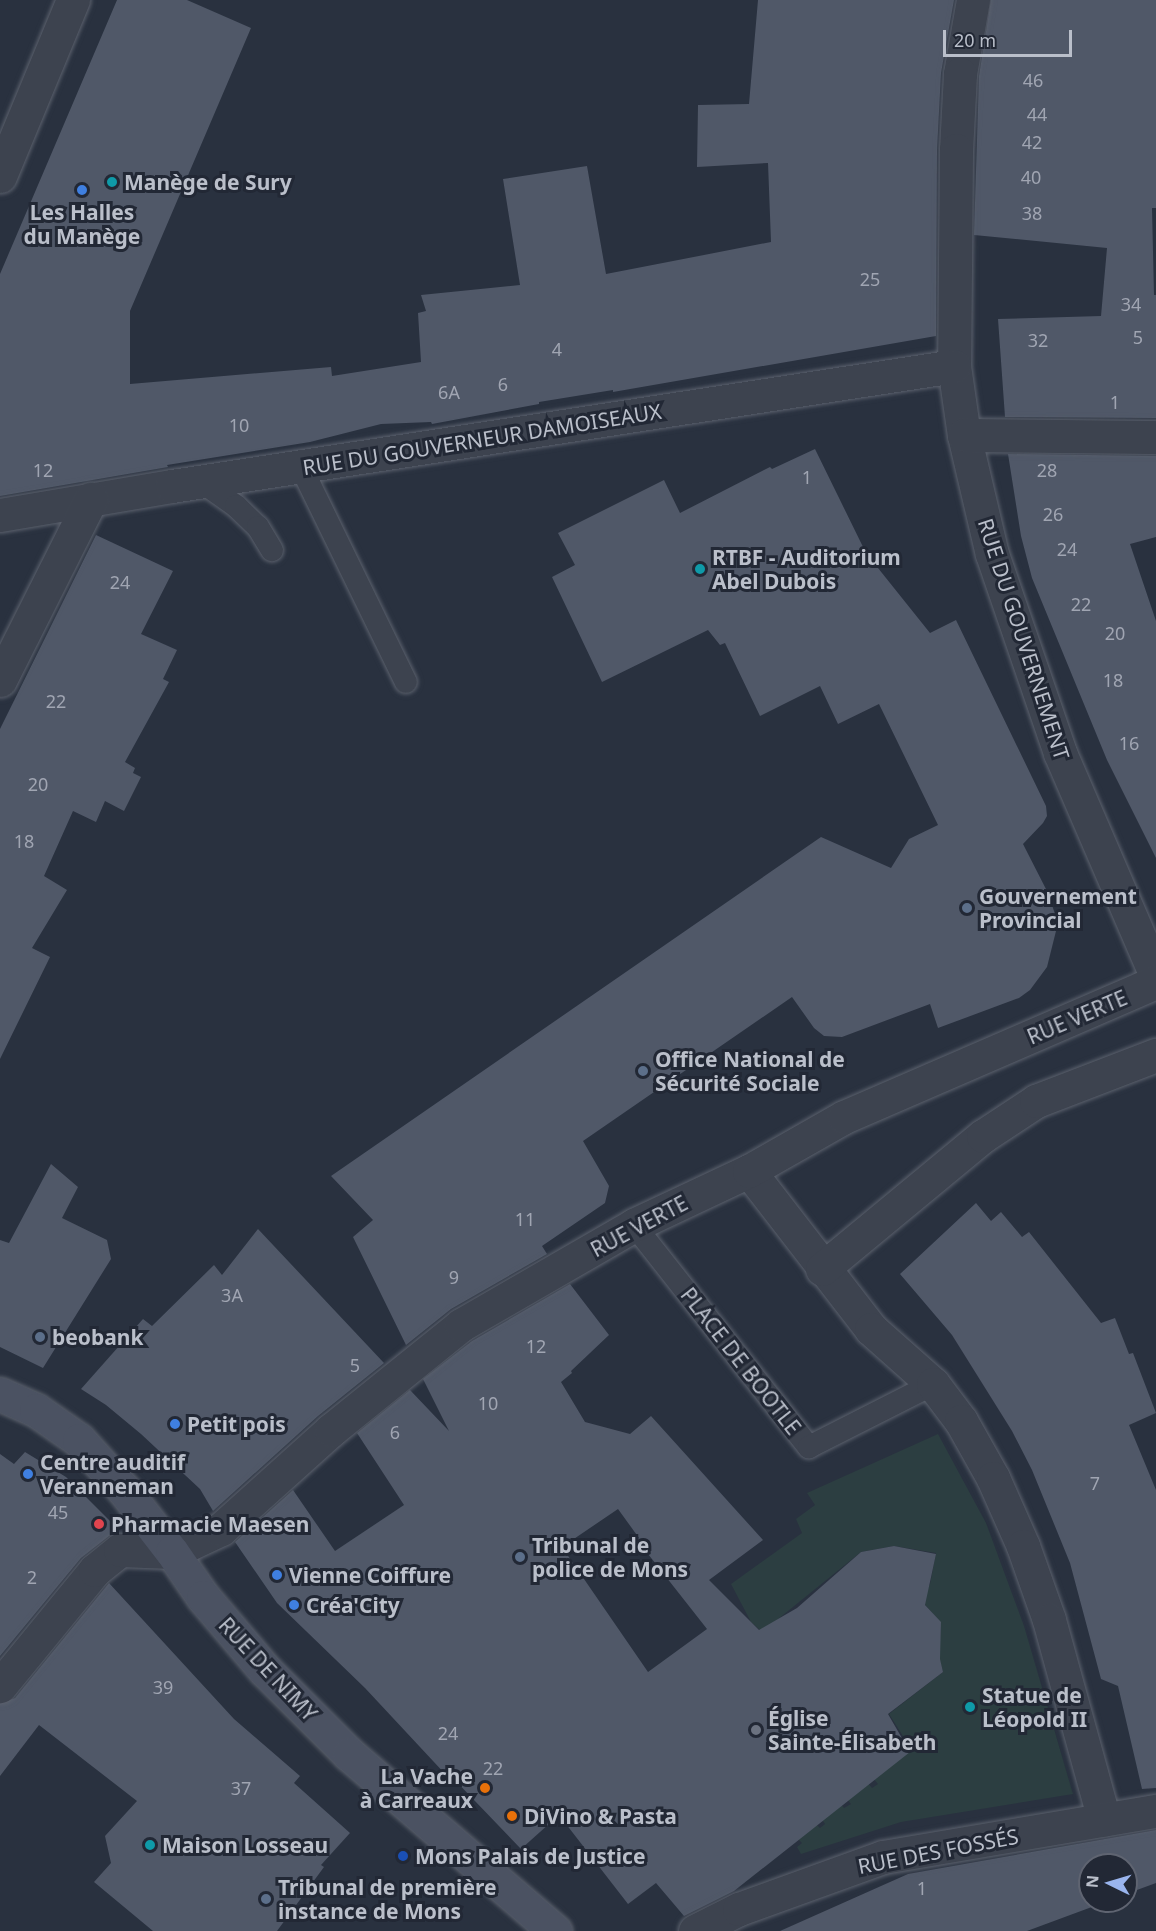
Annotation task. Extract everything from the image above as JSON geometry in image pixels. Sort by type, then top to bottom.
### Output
[{"type":"street","points":[[0,176],[73,0]]},
{"type":"street","name":"RUE DU GOUVERNEMENT","points":[[973,0],[959,85],[954,366],[964,435],[992,554],[1060,753],[1156,976]]},
{"type":"street","name":"RUE DU GOUVERNEUR DAMOISEAUX","points":[[5,514],[954,366]]},
{"type":"street","points":[[964,435],[1156,437]]},
{"type":"street","points":[[0,680],[91,499]]},
{"type":"street","name":"RUE VERTE","points":[[172,1552],[221,1529],[331,1430],[461,1325],[634,1225],[749,1171],[844,1117],[1156,982]]},
{"type":"street","points":[[822,1269],[982,1137],[1036,1101],[1156,1055]]},
{"type":"street","points":[[749,1171],[822,1269],[871,1329],[933,1384],[961,1421],[993,1478],[1023,1546],[1049,1620],[1104,1820]]},
{"type":"street","name":"RUE DE NIMY","points":[[0,1394],[36,1410],[79,1440],[124,1490],[203,1597],[265,1670],[349,1754],[555,1931]]},
{"type":"street","points":[[0,1686],[95,1570],[120,1550],[172,1552]]},
{"type":"street","name":"RUE DES FOSSÉS","points":[[695,1931],[759,1901],[883,1857],[1156,1811]]},
{"type":"lane","points":[[301,467],[406,682]]},
{"type":"lane","points":[[201,482],[236,506],[258,527],[272,550]]},
{"type":"lane","name":"PLACE DE BOOTLE","points":[[634,1225],[809,1447],[933,1384]]},
{"type":"shaded area","points":[[938,1434],[986,1523],[1024,1626],[1073,1794],[901,1822],[801,1854],[797,1847],[802,1843],[797,1838],[815,1823],[820,1828],[825,1824],[821,1818],[840,1803],[844,1808],[851,1804],[846,1798],[867,1782],[872,1788],[878,1784],[872,1777],[874,1771],[908,1744],[889,1714],[943,1672],[939,1657],[941,1623],[921,1600],[930,1584],[936,1553],[894,1546],[861,1552],[762,1632],[751,1622],[731,1584],[802,1533],[796,1519],[815,1505],[807,1493]]},
{"type":"building","points":[[117,0],[187,0],[251,28],[130,311],[130,384],[331,367],[332,376],[421,362],[418,313],[426,311],[421,295],[520,285],[503,179],[587,166],[606,274],[771,242],[768,163],[697,167],[698,105],[749,104],[758,0],[954,0],[941,73],[937,150],[936,336],[613,392],[613,390],[539,402],[539,404],[432,424],[431,422],[381,424],[310,442],[167,465],[168,467],[0,496],[0,274]]},
{"type":"building","points":[[991,0],[1156,0],[1156,208],[1152,208],[1154,295],[1156,295],[1156,418],[1005,417],[998,319],[1101,316],[1107,248],[974,235],[979,76]]},
{"type":"building","points":[[815,449],[866,553],[930,633],[956,620],[1046,806],[1047,816],[1043,823],[1023,844],[1048,893],[1058,923],[1047,967],[1030,990],[1019,998],[938,1028],[930,1004],[842,1037],[824,1036],[814,1028],[792,997],[583,1141],[609,1186],[605,1203],[542,1246],[547,1254],[451,1309],[406,1345],[353,1237],[373,1220],[331,1176],[821,837],[891,868],[909,839],[938,825],[879,704],[838,724],[820,686],[760,716],[725,643],[720,645],[708,630],[602,682],[552,577],[575,565],[558,533],[664,480],[680,513],[770,467],[772,469]]},
{"type":"building","points":[[1008,454],[1156,456],[1156,537],[1130,544],[1156,621],[1156,858],[1107,760],[1032,578],[1021,536]]},
{"type":"building","points":[[96,535],[173,571],[141,634],[177,650],[163,679],[169,682],[125,762],[135,768],[133,773],[141,777],[124,811],[105,801],[96,822],[73,811],[44,876],[67,890],[32,948],[50,957],[0,1059],[0,729]]},
{"type":"building","points":[[51,1164],[78,1187],[62,1218],[107,1240],[111,1259],[43,1368],[0,1347],[0,1240],[9,1243]]},
{"type":"building","points":[[976,1203],[991,1221],[1001,1212],[1022,1237],[1029,1232],[1101,1323],[1115,1318],[1129,1354],[1133,1353],[1156,1413],[1129,1425],[1156,1490],[1156,1788],[1142,1789],[1118,1686],[1101,1679],[1070,1563],[1032,1470],[1012,1431],[952,1335],[900,1274]]},
{"type":"building","points":[[258,1229],[384,1363],[318,1416],[213,1511],[200,1489],[141,1434],[106,1405],[81,1389],[143,1319],[152,1326],[214,1265],[222,1275]]},
{"type":"building","points":[[570,1284],[609,1335],[561,1382],[585,1422],[630,1434],[651,1416],[763,1540],[709,1580],[759,1630],[797,1608],[861,1552],[894,1546],[936,1554],[925,1605],[941,1622],[940,1659],[943,1672],[888,1714],[910,1752],[734,1891],[684,1916],[656,1883],[628,1904],[559,1815],[521,1849],[450,1775],[447,1776],[365,1688],[277,1603],[235,1542],[293,1490],[335,1551],[404,1505],[357,1433],[410,1390],[449,1431],[423,1379],[472,1341]],"holes":[[[618,1509],[639,1538],[637,1540],[707,1629],[648,1672],[562,1547]]]},
{"type":"building","points":[[25,1452],[66,1477],[118,1529],[81,1558],[0,1656],[0,1454],[14,1464]]},
{"type":"building","points":[[109,1583],[234,1719],[300,1776],[294,1783],[350,1833],[321,1865],[324,1867],[277,1931],[153,1931],[94,1882],[111,1863],[105,1836],[137,1801],[39,1725],[0,1776],[0,1704],[15,1698]]},
{"type":"building","points":[[1156,1830],[1156,1883],[1138,1890],[1138,1853],[1078,1853],[1078,1912],[1027,1931],[780,1931],[908,1874]]},
{"type":"place","name":"Manège de Sury","points":[[112,182]]},
{"type":"place","name":"Les Halles du Manège","points":[[82,190]]},
{"type":"place","name":"RTBF - Auditorium Abel Dubois","points":[[700,569]]},
{"type":"place","name":"Gouvernement Provincial","points":[[967,908]]},
{"type":"place","name":"Office National de Sécurité Sociale","points":[[643,1071]]},
{"type":"place","name":"beobank","points":[[40,1337]]},
{"type":"place","name":"Petit pois","points":[[175,1424]]},
{"type":"place","name":"Centre auditif Veranneman","points":[[28,1474]]},
{"type":"place","name":"Pharmacie Maesen","points":[[99,1524]]},
{"type":"place","name":"Tribunal de police de Mons","points":[[520,1557]]},
{"type":"place","name":"Vienne Coiffure","points":[[277,1575]]},
{"type":"place","name":"Créa'City","points":[[294,1605]]},
{"type":"place","name":"Statue de Léopold II","points":[[970,1707]]},
{"type":"place","name":"Église Sainte-Élisabeth","points":[[756,1730]]},
{"type":"place","name":"La Vache à Carreaux","points":[[485,1788]]},
{"type":"place","name":"DiVino & Pasta","points":[[512,1816]]},
{"type":"place","name":"Maison Losseau","points":[[150,1845]]},
{"type":"place","name":"Mons Palais de Justice","points":[[403,1856]]},
{"type":"place","name":"Tribunal de première instance de Mons","points":[[266,1899]]}]
